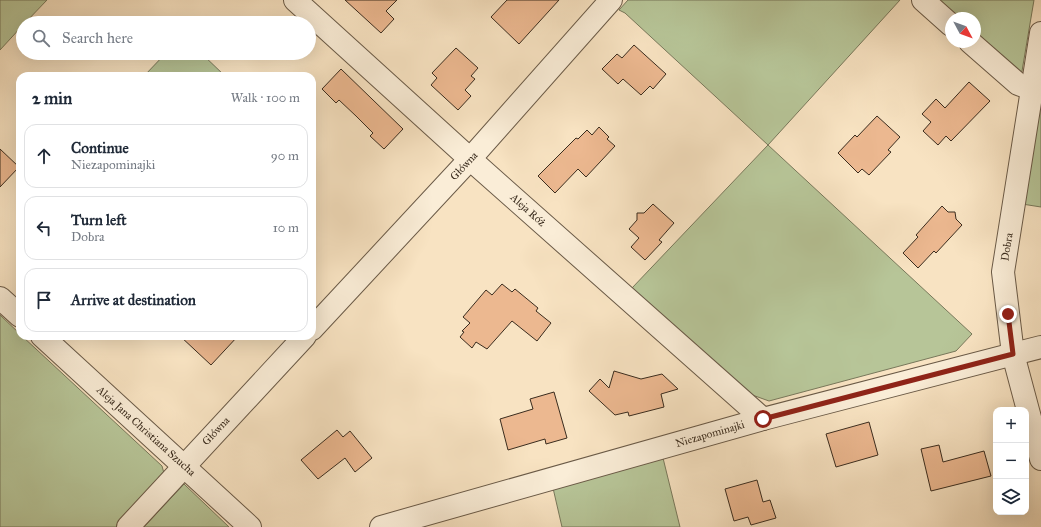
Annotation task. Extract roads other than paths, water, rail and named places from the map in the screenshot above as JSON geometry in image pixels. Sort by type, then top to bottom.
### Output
[{"type":"street","name":"Aleja Róż","points":[[295,0],[313,16]]},
{"type":"street","points":[[923,0],[945,20]]},
{"type":"street","name":"Główna","points":[[316,325],[470,159],[608,1]]},
{"type":"street","name":"Aleja Róż","points":[[316,19],[470,159],[763,419]]},
{"type":"street","name":"Dobra","points":[[1041,33],[1036,84],[1003,272],[1013,354],[1041,459]]},
{"type":"street","points":[[977,48],[1018,84],[1036,84]]},
{"type":"street","points":[[0,298],[16,312]]},
{"type":"street","name":"Aleja Jana Christiana Szucha","points":[[46,340],[250,527]]},
{"type":"street","name":"Główna","points":[[128,527],[301,340]]},
{"type":"street","name":"Niezapominajki","points":[[381,527],[763,419],[1041,347]]}]
